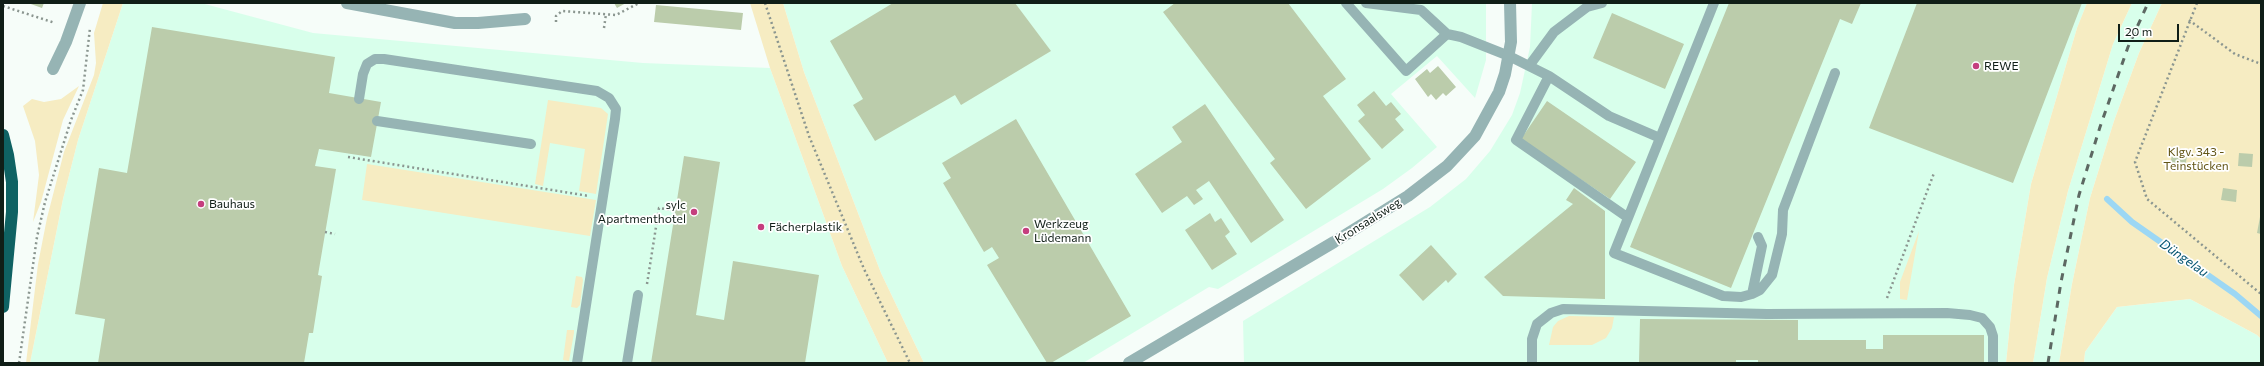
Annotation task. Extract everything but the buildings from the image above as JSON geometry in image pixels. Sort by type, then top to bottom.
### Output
[{"type":"highway","points":[[3,135],[12,182],[12,212],[3,307]]},
{"type":"street","points":[[53,69],[80,3]]},
{"type":"street","points":[[347,3],[455,23],[478,23],[525,19]]},
{"type":"street","name":"Kronsaalsweg","points":[[1129,363],[1334,242],[1408,196],[1447,166],[1463,150],[1484,122],[1499,92],[1509,56],[1512,25],[1510,3]]},
{"type":"lane","points":[[1346,3],[1406,71],[1447,34]]},
{"type":"lane","points":[[1366,3],[1421,10],[1447,34],[1461,37],[1509,56],[1549,76],[1610,116],[1660,138]]},
{"type":"lane","points":[[1529,66],[1541,47],[1560,26],[1587,7],[1602,3]]},
{"type":"lane","points":[[1714,3],[1627,217],[1614,253],[1723,296],[1742,297],[1760,290],[1772,275],[1782,234],[1784,210],[1835,73]]},
{"type":"lane","points":[[359,98],[363,74],[368,64],[374,59],[384,59],[604,93],[613,103],[616,114],[577,363]]},
{"type":"lane","points":[[1549,76],[1516,140],[1627,217]]},
{"type":"lane","points":[[378,121],[531,144]]},
{"type":"lane","points":[[1752,294],[1762,246],[1758,237]]},
{"type":"lane","points":[[627,363],[638,295]]},
{"type":"lane","points":[[1532,360],[1532,339],[1538,324],[1550,313],[1563,309],[1792,314],[1947,313],[1970,315],[1985,321],[1990,327],[1993,336],[1993,363]]},
{"type":"path","points":[[556,22],[556,16],[562,10],[616,15],[639,3]]},
{"type":"path","points":[[765,3],[810,136],[864,270],[910,363]]},
{"type":"path","points":[[2197,3],[2134,162],[2146,199],[2261,294]]},
{"type":"path","points":[[3,6],[71,28]]},
{"type":"path","points":[[604,28],[606,14]]},
{"type":"path","points":[[2189,20],[2235,54],[2261,64]]},
{"type":"path","points":[[19,363],[37,237],[45,202],[71,120],[83,90],[90,26]]},
{"type":"path","points":[[348,157],[603,198]]},
{"type":"path","points":[[1881,313],[1934,173]]},
{"type":"path","points":[[638,295],[647,288],[660,208],[672,210]]},
{"type":"path","points":[[325,232],[335,234]]},
{"type":"shaded area","points":[[123,3],[201,3],[313,33],[643,63],[770,68],[842,266],[888,363],[30,363],[63,199],[78,140]]},
{"type":"shaded area","points":[[783,3],[1486,3],[1486,60],[1475,98],[1437,56],[1391,94],[1437,147],[1412,168],[1383,189],[1218,289],[1209,287],[1083,363],[924,363],[881,273],[804,72]]},
{"type":"shaded area","points":[[1532,3],[2087,3],[2077,28],[2031,184],[2014,285],[2006,363],[1244,363],[1243,321],[1430,207],[1466,179],[1490,151],[1512,115],[1520,93],[1530,47]]},
{"type":"shaded area","points":[[2132,3],[2162,3],[2139,53],[2114,121],[2090,198],[2072,284],[2059,363],[2033,363],[2047,278],[2068,191],[2113,44]]},
{"type":"shaded area","points":[[2190,299],[2257,335],[2261,339],[2261,363],[2084,363],[2085,352],[2117,307]]},
{"type":"green space","points":[[103,3],[123,3],[78,140],[63,199],[30,363],[26,363],[38,264],[47,218],[64,152],[94,75],[96,63],[94,33]]},
{"type":"green space","points":[[750,3],[783,3],[804,72],[881,273],[924,363],[888,363],[842,266],[770,68]]},
{"type":"green space","points":[[2087,3],[2132,3],[2113,44],[2068,191],[2047,278],[2033,363],[2006,363],[2014,285],[2031,184],[2077,28]]},
{"type":"green space","name":"Klgv. 343 - Teinstücken","points":[[2162,3],[2261,3],[2261,339],[2257,335],[2190,299],[2117,307],[2085,352],[2084,363],[2059,363],[2072,284],[2090,198],[2114,121],[2139,53]]},
{"type":"green space","points":[[79,86],[63,120],[41,202],[33,222],[39,175],[35,141],[23,106],[32,99],[44,102],[61,99]]},
{"type":"green space","points":[[548,100],[601,108],[608,114],[596,194],[579,191],[585,149],[550,143],[543,186],[535,184]]},
{"type":"green space","points":[[367,164],[596,200],[590,236],[362,200]]},
{"type":"green space","points":[[1919,231],[1907,300],[1900,299],[1900,282]]},
{"type":"green space","points":[[576,276],[582,277],[583,280],[580,305],[577,308],[571,307]]},
{"type":"green space","points":[[1569,316],[1614,317],[1612,328],[1606,338],[1592,345],[1549,345],[1553,327],[1558,321]]},
{"type":"green space","points":[[567,330],[574,330],[569,361],[563,360]]},
{"type":"waterway","name":"Düngelau","points":[[2107,199],[2132,222],[2235,294],[2261,316]]},
{"type":"railway","points":[[2048,363],[2061,282],[2079,195],[2100,127],[2128,47],[2148,3]]},
{"type":"place","name":"REWE","points":[[1976,66]]},
{"type":"place","name":"Bauhaus","points":[[201,204]]},
{"type":"place","name":"sylc Apartmenthotel","points":[[694,212]]},
{"type":"place","name":"Fächerplastik","points":[[761,227]]},
{"type":"place","name":"Werkzeug Lüdemann","points":[[1026,231]]}]
